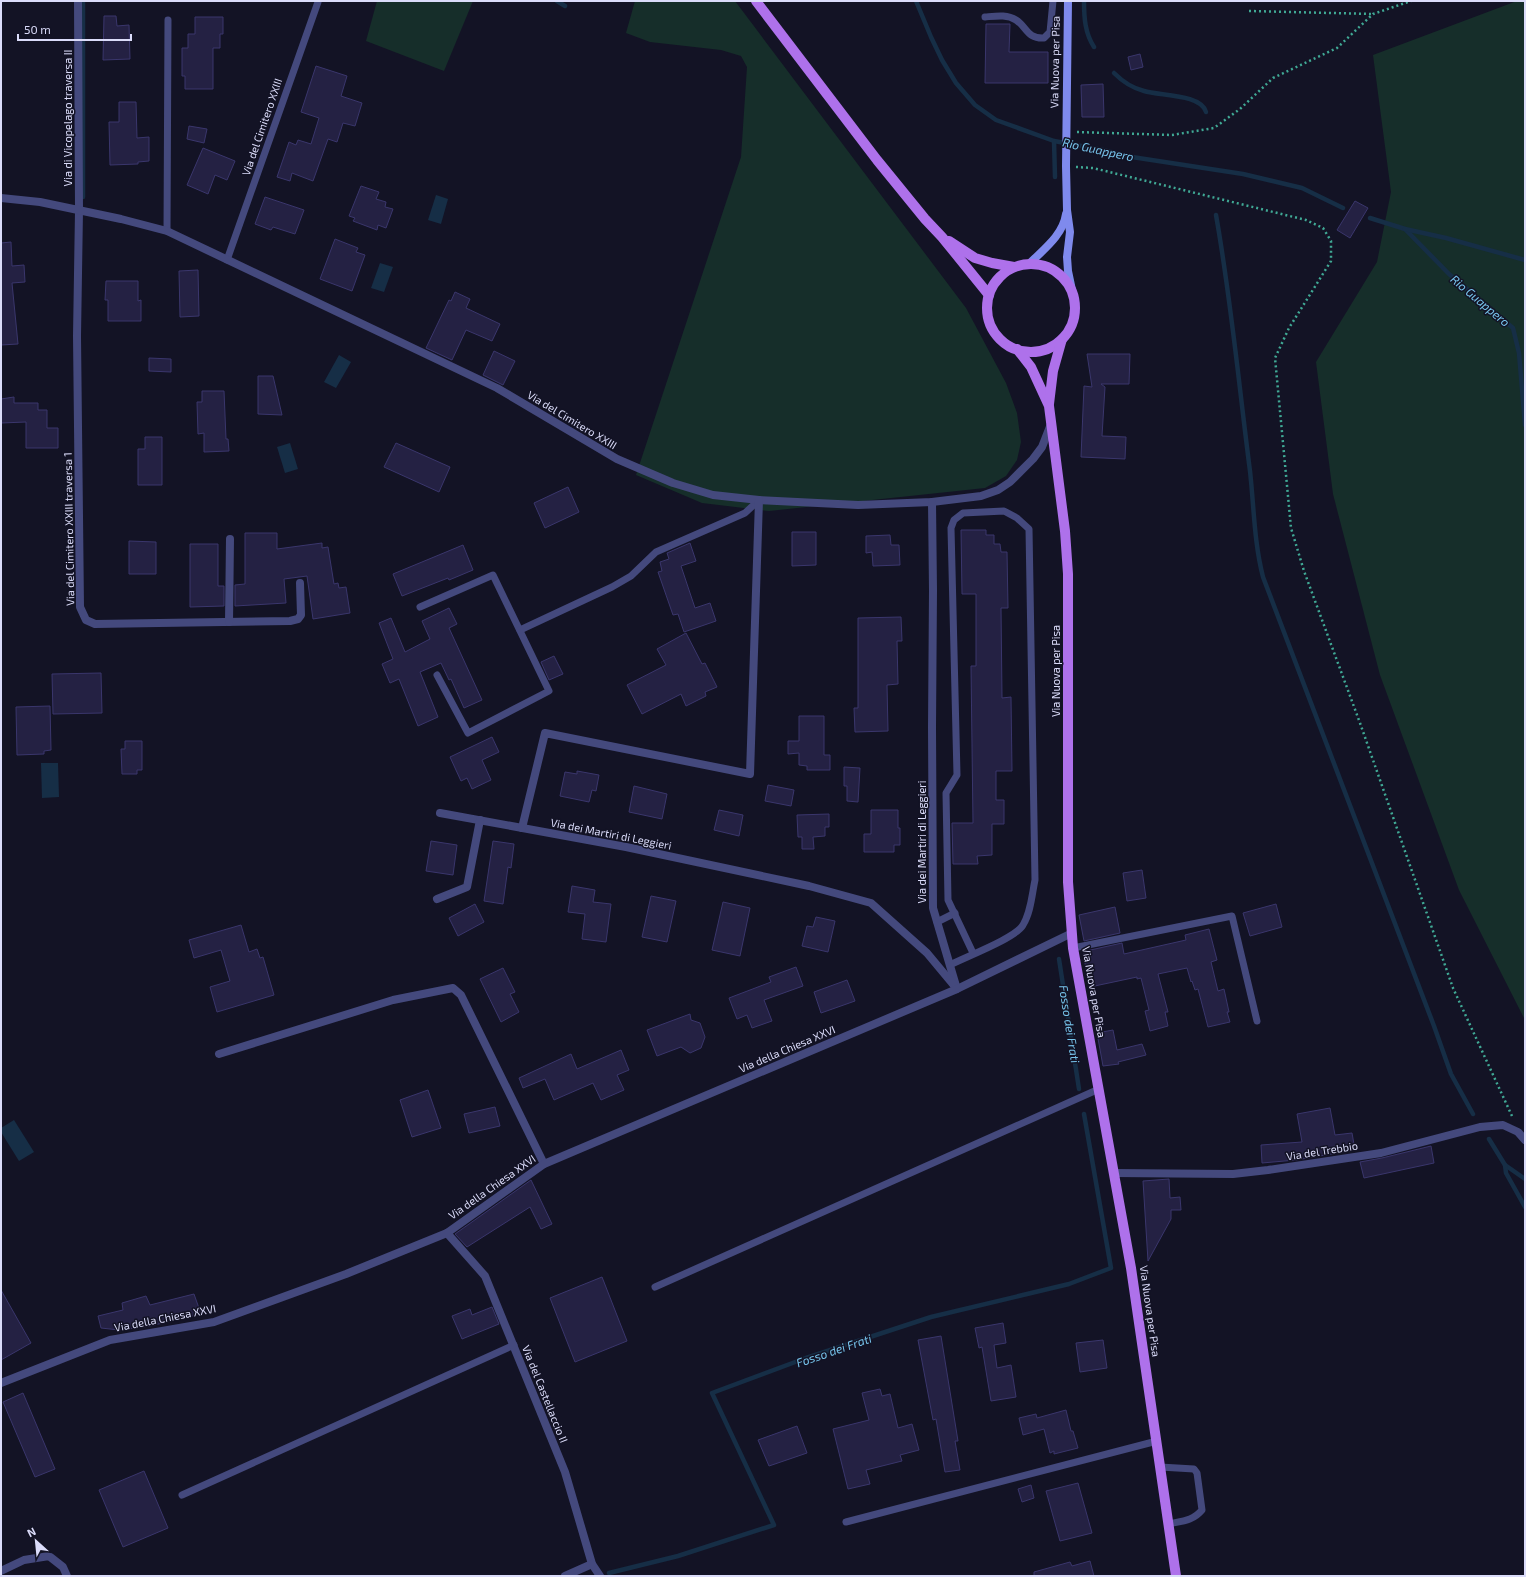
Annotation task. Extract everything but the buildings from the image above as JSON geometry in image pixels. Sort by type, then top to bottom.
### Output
[{"type":"main road","points":[[756,1],[872,155],[989,295]]},
{"type":"main road","name":"Via Nuova per Pisa","points":[[1066,163],[1068,1]]},
{"type":"main road","points":[[1049,406],[1053,371],[1062,339],[1072,324],[1075,307],[1068,264],[1070,232],[1067,210],[1066,163]]},
{"type":"main road","points":[[1030,263],[1048,246],[1063,226],[1067,210]]},
{"type":"main road","points":[[942,237],[975,258],[1014,267]]},
{"type":"main road","points":[[1062,339],[1052,346],[1033,352],[1016,349],[1003,342],[993,331],[987,314],[989,295],[994,283],[1000,276],[1014,267],[1030,263],[1045,266],[1059,273],[1072,290]]},
{"type":"main road","points":[[1016,349],[1031,367],[1049,406]]},
{"type":"main road","name":"Via Nuova per Pisa","points":[[1049,406],[1065,531],[1068,574],[1068,882],[1073,948],[1131,1268],[1176,1576]]},
{"type":"street","name":"Via di Vicopelago traversa II","points":[[78,1],[79,211]]},
{"type":"street","name":"Via del Cimitero XXIII","points":[[1,198],[40,202],[121,219],[167,232],[497,388],[617,459],[673,483],[713,495],[759,500],[858,505],[932,502],[981,496],[998,490],[1010,482],[1033,459],[1042,447],[1052,423]]},
{"type":"street","name":"Via del Cimitero XXIII traversa 1","points":[[79,211],[77,336],[80,607],[86,620],[95,624],[290,621],[298,619],[302,615],[300,583]]},
{"type":"street","points":[[522,828],[545,733],[750,774],[759,500]]},
{"type":"street","name":"Via dei Martiri di Leggieri","points":[[932,502],[933,908],[957,989]]},
{"type":"street","points":[[229,622],[230,539]]},
{"type":"street","name":"Via dei Martiri di Leggieri","points":[[440,813],[626,847],[809,886],[871,903],[927,953],[957,989]]},
{"type":"street","points":[[437,899],[467,887],[480,820]]},
{"type":"street","name":"Via della Chiesa XXVI","points":[[1,1384],[110,1340],[214,1322],[346,1274],[447,1233],[544,1164],[957,989],[1072,933]]},
{"type":"street","points":[[219,1054],[393,1000],[453,988],[461,995],[544,1164]]},
{"type":"street","name":"Via del Trebbio","points":[[1114,1173],[1233,1174],[1268,1170],[1381,1153],[1480,1127],[1503,1125],[1518,1132],[1525,1140]]},
{"type":"street","name":"Via del Castellaccio II","points":[[447,1233],[485,1276],[565,1472],[592,1564],[600,1576]]},
{"type":"street","points":[[1,1570],[24,1560],[49,1556],[63,1567],[67,1576]]},
{"type":"street","points":[[565,1576],[592,1564]]},
{"type":"lane","points":[[985,17],[1009,16],[1018,21],[1026,32],[1036,39],[1044,38],[1050,32],[1053,1]]},
{"type":"lane","name":"Via del Cimitero XXIII","points":[[227,260],[318,2]]},
{"type":"lane","points":[[167,232],[168,20]]},
{"type":"lane","points":[[520,630],[612,587],[631,576],[656,552],[745,513],[759,500]]},
{"type":"lane","points":[[950,965],[1009,937],[1022,927],[1026,920],[1035,880],[1029,529],[1017,518],[1004,511],[963,513],[954,520],[951,528],[957,775],[946,793],[948,900],[973,953]]},
{"type":"lane","points":[[420,607],[493,576],[548,691],[468,733],[437,675]]},
{"type":"lane","points":[[937,922],[955,913]]},
{"type":"lane","points":[[1073,948],[1232,916],[1257,1021]]},
{"type":"lane","points":[[655,1286],[1099,1089]]},
{"type":"lane","points":[[182,1495],[514,1345]]},
{"type":"lane","points":[[846,1522],[1157,1441]]},
{"type":"lane","points":[[1160,1468],[1194,1468],[1197,1473],[1202,1510],[1191,1520],[1168,1524]]},
{"type":"path","points":[[1248,11],[1373,14],[1411,1]]},
{"type":"path","points":[[1066,120],[1077,133],[1172,135],[1214,128],[1240,109],[1273,78],[1337,48],[1373,14]]},
{"type":"path","points":[[1066,163],[1093,168],[1306,220],[1322,228],[1331,241],[1331,262],[1289,328],[1275,358],[1291,528],[1304,571],[1453,988],[1507,1102],[1518,1132]]},
{"type":"green space","points":[[377,1],[473,1],[444,71],[366,41]]},
{"type":"green space","points":[[635,1],[735,1],[966,308],[1006,383],[1017,413],[1021,442],[1017,460],[1006,476],[985,488],[769,511],[702,503],[636,475],[741,157],[747,67],[741,56],[721,50],[650,42],[626,33]]},
{"type":"green space","points":[[1517,1],[1525,1],[1525,1020],[1459,890],[1380,675],[1333,494],[1316,362],[1377,262],[1391,192],[1373,55]]},
{"type":"water","points":[[436,195],[448,199],[441,224],[428,220]]},
{"type":"water","points":[[380,263],[393,267],[384,292],[371,288]]},
{"type":"water","points":[[339,355],[351,362],[336,388],[324,382]]},
{"type":"water","points":[[290,443],[298,469],[285,473],[277,447]]},
{"type":"water","points":[[41,763],[58,763],[59,797],[42,798]]},
{"type":"water","points":[[14,1120],[34,1152],[19,1161],[1,1132],[1,1128]]},
{"type":"waterway","points":[[83,1],[83,197]]},
{"type":"waterway","points":[[557,1],[565,6]]},
{"type":"waterway","name":"Rio Guappero","points":[[916,1],[942,60],[956,83],[975,105],[996,120],[1054,141],[1132,157],[1243,174],[1302,188],[1343,208]]},
{"type":"waterway","points":[[1084,1],[1086,25],[1094,47]]},
{"type":"waterway","points":[[1114,73],[1120,79],[1135,88],[1151,93],[1188,99],[1203,106],[1206,112]]},
{"type":"waterway","name":"Fosso dei Frati","points":[[1054,141],[1055,177]]},
{"type":"waterway","points":[[1216,215],[1230,311],[1250,471],[1256,538],[1263,577],[1451,1074],[1473,1114]]},
{"type":"waterway","name":"Rio Guappero","points":[[1370,218],[1405,229],[1449,274],[1513,328],[1519,353],[1525,425]]},
{"type":"waterway","points":[[1405,229],[1446,238],[1525,260]]},
{"type":"waterway","name":"Fosso dei Frati","points":[[1059,959],[1079,1089]]},
{"type":"waterway","name":"Fosso dei Frati","points":[[609,1573],[678,1556],[774,1525],[712,1393],[806,1358],[931,1317],[1069,1284],[1111,1268],[1084,1114]]},
{"type":"waterway","points":[[1489,1139],[1505,1165],[1525,1179]]},
{"type":"waterway","points":[[1505,1165],[1506,1173],[1525,1207]]}]
